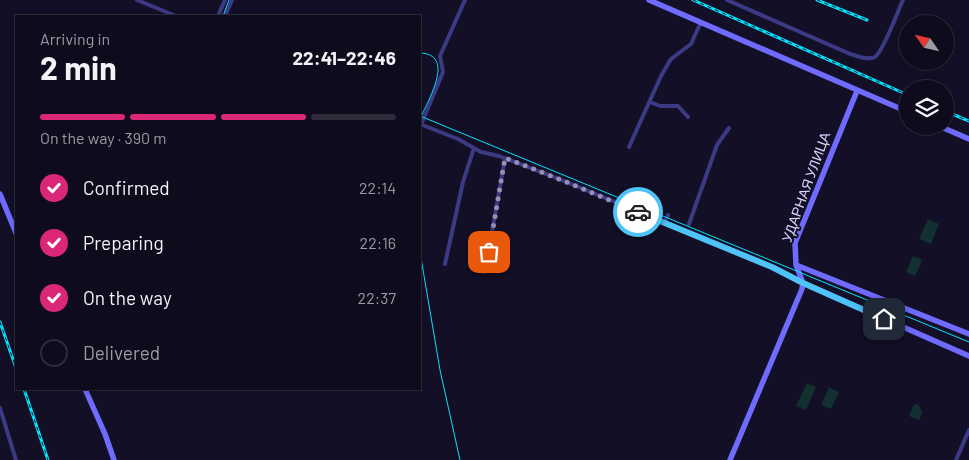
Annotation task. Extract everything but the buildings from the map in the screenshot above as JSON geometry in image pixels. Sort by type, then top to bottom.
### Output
[{"type":"street","points":[[137,0],[174,15]]},
{"type":"street","points":[[218,15],[224,0]]},
{"type":"street","points":[[225,15],[232,0]]},
{"type":"street","points":[[421,123],[443,72],[440,56],[464,0]]},
{"type":"street","points":[[649,0],[899,108]]},
{"type":"street","points":[[727,0],[856,56],[872,58],[878,54],[883,46],[903,0]]},
{"type":"street","points":[[630,147],[661,76],[676,54],[691,44],[701,22]]},
{"type":"street","name":"УДАРНАЯ УЛИЦА","points":[[803,283],[796,265],[796,244],[857,90]]},
{"type":"street","points":[[650,102],[660,106],[678,106],[688,117]]},
{"type":"street","points":[[421,125],[458,139],[474,148],[559,179],[772,267],[803,283],[969,356]]},
{"type":"street","points":[[689,224],[718,145],[729,128]]},
{"type":"street","points":[[954,132],[969,139]]},
{"type":"street","points":[[445,264],[474,148]]},
{"type":"street","points":[[485,272],[505,158]]},
{"type":"street","points":[[0,194],[15,231]]},
{"type":"street","points":[[664,222],[668,216]]},
{"type":"street","points":[[796,265],[969,334]]},
{"type":"street","points":[[730,460],[803,283]]},
{"type":"street","points":[[85,390],[114,460]]},
{"type":"street","points":[[0,408],[16,460]]},
{"type":"street","points":[[956,460],[969,430]]},
{"type":"green space","points":[[928,219],[939,224],[931,244],[919,239]]},
{"type":"green space","points":[[913,256],[922,260],[915,276],[906,272]]},
{"type":"green space","points":[[807,383],[816,387],[806,410],[796,406]]},
{"type":"green space","points":[[829,387],[839,392],[831,409],[821,405]]},
{"type":"green space","points":[[919,405],[922,413],[919,420],[909,416],[913,406]]},
{"type":"tram line","points":[[223,15],[229,0]]},
{"type":"tram line","points":[[421,53],[431,55],[437,61],[438,70],[437,80],[421,117]]},
{"type":"tram line","points":[[421,116],[969,342]]},
{"type":"tram line","points":[[421,258],[440,370],[460,460]]},
{"type":"railway","points":[[693,0],[899,91]]},
{"type":"railway","points":[[817,0],[867,20]]},
{"type":"railway","points":[[954,115],[969,121]]},
{"type":"railway","points":[[0,322],[15,365]]},
{"type":"railway","points":[[24,390],[48,460]]},
{"type":"way so far","points":[[489,252],[505,158],[638,212]]},
{"type":"route","points":[[638,212],[772,267],[884,319]]}]
